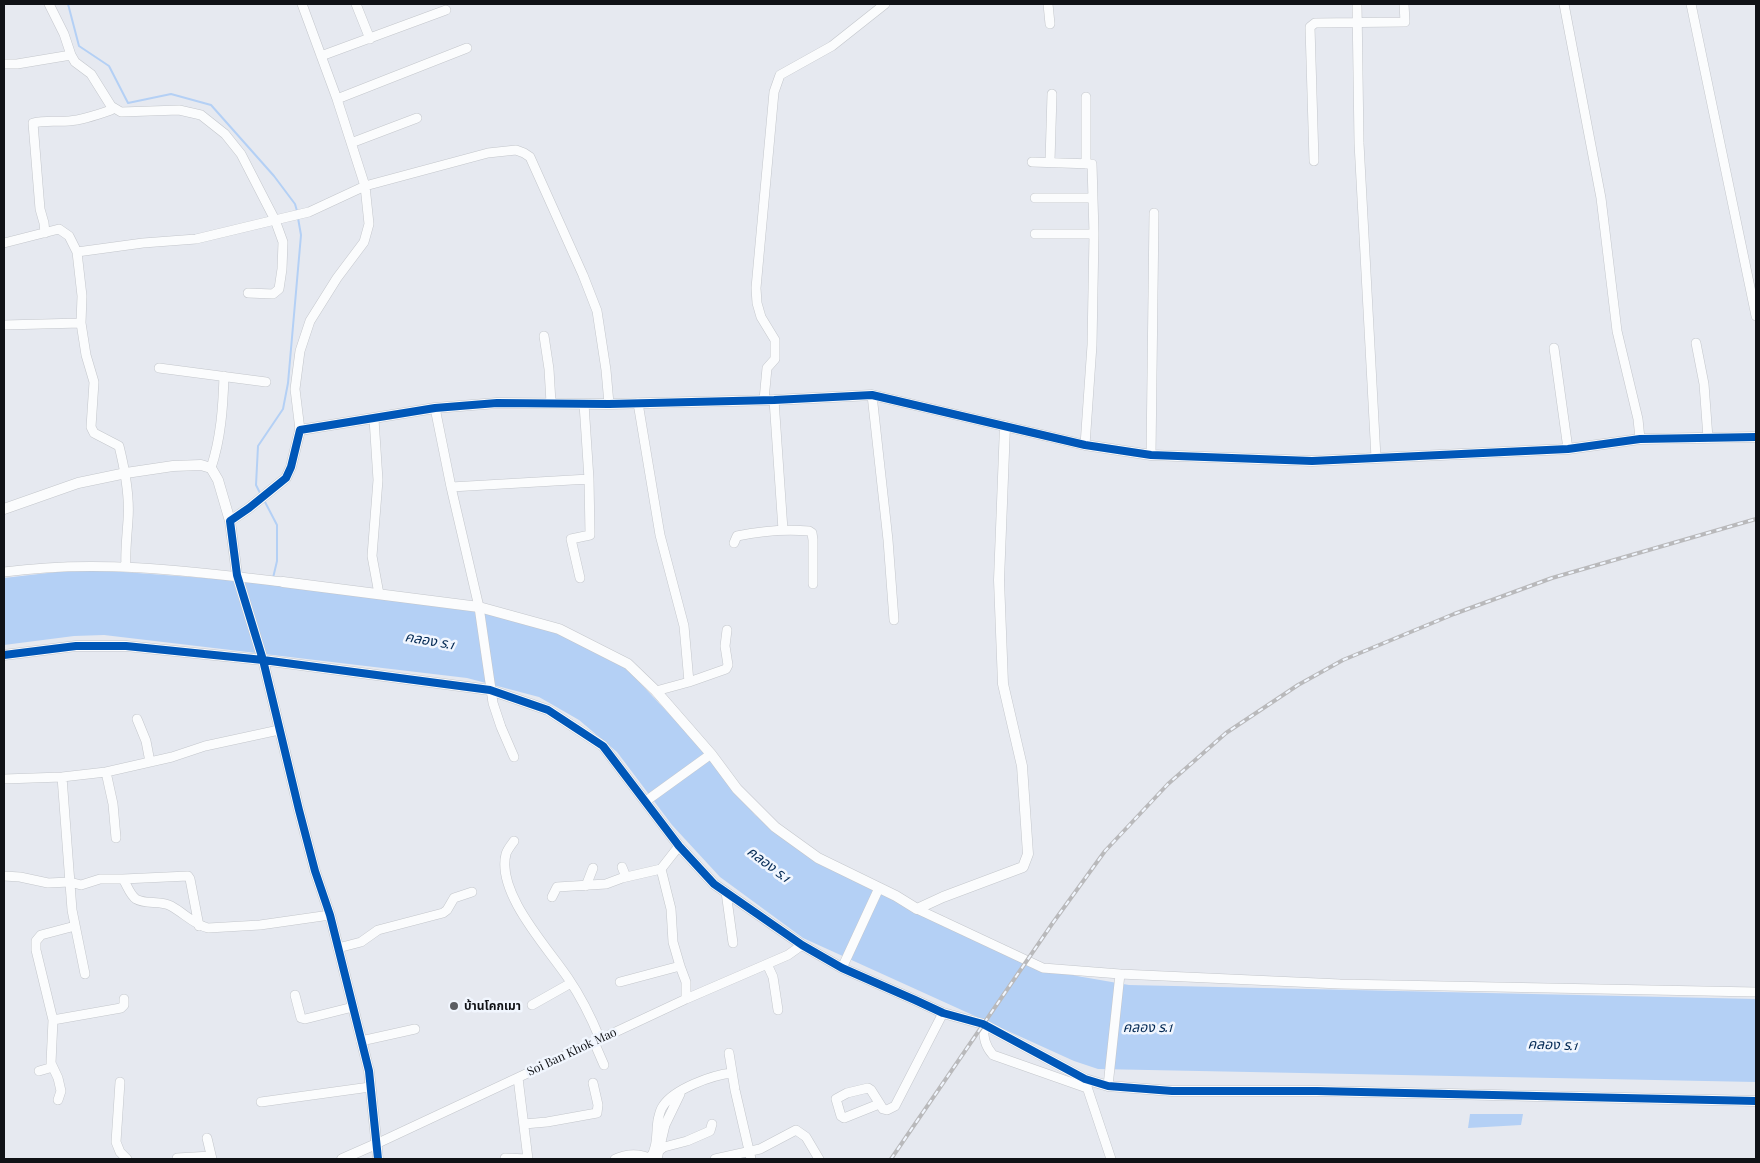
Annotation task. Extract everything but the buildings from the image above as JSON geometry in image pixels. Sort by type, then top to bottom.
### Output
[{"type":"street","points":[[49,4],[75,62],[91,74],[111,106],[120,112],[179,110],[201,115],[225,134],[241,154],[275,220],[283,242],[279,289],[273,294],[248,293]]},
{"type":"street","points":[[230,521],[286,478],[291,467],[300,430],[295,389],[300,351],[310,321],[337,278],[364,242],[369,224],[365,186],[337,99],[302,4]]},
{"type":"street","points":[[356,4],[370,38]]},
{"type":"street","points":[[783,530],[767,368],[775,359],[775,340],[762,317],[757,303],[756,288],[774,92],[780,75],[832,46],[885,4]]},
{"type":"street","points":[[1048,4],[1050,24]]},
{"type":"street","points":[[1357,4],[1358,143],[1376,458]]},
{"type":"street","points":[[1314,160],[1310,27],[1315,23],[1405,22],[1404,4]]},
{"type":"street","points":[[1564,4],[1600,198],[1617,331],[1638,419],[1640,439]]},
{"type":"street","points":[[1691,4],[1756,316]]},
{"type":"street","points":[[321,56],[446,10]]},
{"type":"street","points":[[337,99],[467,48]]},
{"type":"street","points":[[4,64],[17,64],[71,55]]},
{"type":"street","points":[[1050,161],[1052,94]]},
{"type":"street","points":[[1086,97],[1086,164]]},
{"type":"street","points":[[45,233],[40,209],[33,123],[69,121],[110,110],[111,106]]},
{"type":"street","points":[[351,143],[417,118]]},
{"type":"street","points":[[77,252],[196,238],[309,212],[365,186],[488,152],[516,150],[524,152],[530,157],[597,311],[609,404]]},
{"type":"street","points":[[1032,162],[1050,161],[1092,164],[1094,234],[1092,345],[1085,445]]},
{"type":"street","points":[[1035,198],[1093,198]]},
{"type":"street","points":[[1151,455],[1154,213]]},
{"type":"street","points":[[4,243],[59,229],[69,236],[77,252],[82,296],[81,323],[86,355],[94,382],[91,427],[94,433],[119,446],[126,473],[128,519],[125,541],[126,567]]},
{"type":"street","points":[[1035,234],[1094,234]]},
{"type":"street","points":[[4,325],[81,323]]},
{"type":"street","points":[[544,336],[549,368],[551,403]]},
{"type":"street","points":[[1696,343],[1704,384],[1708,438]]},
{"type":"street","points":[[1554,348],[1568,449]]},
{"type":"street","points":[[159,368],[266,382]]},
{"type":"street","points":[[211,468],[216,452],[223,409],[224,376]]},
{"type":"street","points":[[872,395],[888,540],[894,620]]},
{"type":"street","points":[[300,430],[435,408],[497,403],[609,404],[872,395],[1085,445],[1151,455],[1312,461],[1568,449],[1640,439],[1756,437]]},
{"type":"street","points":[[638,403],[660,535],[684,626],[689,682]]},
{"type":"street","points":[[580,578],[571,539],[590,535],[589,478],[584,404]]},
{"type":"street","points":[[435,408],[450,487],[479,607],[490,690],[501,727],[514,757]]},
{"type":"street","points":[[374,419],[378,480],[372,556],[379,594]]},
{"type":"street","points":[[917,909],[943,897],[1023,867],[1028,854],[1022,766],[1003,684],[999,580],[1005,426]]},
{"type":"street","points":[[4,509],[78,483],[173,466],[200,465],[211,468],[218,480],[230,521],[237,575],[263,660],[315,871],[330,915],[369,1071],[378,1159]]},
{"type":"street","points":[[450,487],[589,478]]},
{"type":"street","points":[[734,543],[737,536],[783,530],[809,531],[812,533],[813,584]]},
{"type":"street","points":[[4,572],[91,565],[237,575],[479,607],[559,629],[628,664],[656,691],[712,754],[737,789],[775,827],[818,858],[877,891],[896,896],[917,909],[1043,968],[1120,974],[1340,984],[1756,992]]},
{"type":"street","points":[[656,691],[726,669],[728,665],[725,636],[727,630]]},
{"type":"street","points":[[4,655],[76,646],[126,646],[263,660],[490,690],[548,710],[604,746],[679,846],[714,884],[802,945],[943,1012],[983,1024],[1086,1084],[1111,1159]]},
{"type":"street","points":[[137,719],[146,741],[150,762]]},
{"type":"street","points":[[4,779],[62,777],[106,772],[172,757],[205,746],[279,730]]},
{"type":"street","points":[[646,801],[712,754]]},
{"type":"street","points":[[106,772],[113,804],[116,838]]},
{"type":"street","points":[[62,777],[75,926],[85,974]]},
{"type":"street","points":[[514,841],[506,854],[506,872],[511,893],[528,923],[590,1013],[604,1065]]},
{"type":"street","points":[[552,897],[557,887],[606,884],[661,869],[679,846]]},
{"type":"street","points":[[622,867],[626,877]]},
{"type":"street","points":[[586,886],[593,868]]},
{"type":"street","points":[[661,869],[671,909],[673,942],[686,982],[686,999]]},
{"type":"street","points":[[4,876],[20,877],[48,883],[70,882],[81,884],[100,880],[188,876],[199,926]]},
{"type":"street","points":[[123,879],[134,897],[138,900],[170,906],[199,926],[208,928],[228,928],[330,915]]},
{"type":"street","points":[[844,964],[877,891]]},
{"type":"street","points":[[338,948],[360,942],[378,930],[443,913],[454,898],[472,892]]},
{"type":"street","points":[[726,892],[734,943]]},
{"type":"street","points":[[58,1100],[60,1091],[58,1078],[51,1063],[53,1020],[36,950],[36,941],[41,935],[75,926]]},
{"type":"street","name":"Soi Ban Khok Mao","points":[[342,1159],[686,999],[788,955],[802,945]]},
{"type":"street","points":[[767,964],[773,977],[778,1010]]},
{"type":"street","points":[[620,982],[680,966]]},
{"type":"street","points":[[1108,1086],[1120,974]]},
{"type":"street","points":[[532,1005],[571,983]]},
{"type":"street","points":[[295,995],[301,1018],[305,1019],[353,1007]]},
{"type":"street","points":[[53,1020],[120,1008],[124,1005],[124,999]]},
{"type":"street","points":[[879,1104],[844,1118],[841,1116],[836,1100],[847,1093],[868,1088],[883,1109],[887,1110],[897,1104],[943,1012]]},
{"type":"street","points":[[983,1024],[984,1041],[986,1047],[993,1055],[1086,1084],[1172,1091],[1317,1091],[1756,1101]]},
{"type":"street","points":[[361,1041],[415,1029]]},
{"type":"street","points":[[729,1053],[749,1155]]},
{"type":"street","points":[[39,1071],[53,1067]]},
{"type":"street","points":[[653,1159],[658,1121],[663,1105],[684,1090],[711,1076],[732,1073]]},
{"type":"street","points":[[505,1158],[528,1159],[518,1078]]},
{"type":"street","points":[[120,1082],[116,1142],[120,1152],[127,1159]]},
{"type":"street","points":[[524,1124],[597,1113],[598,1105],[593,1083]]},
{"type":"street","points":[[261,1102],[370,1087]]},
{"type":"street","points":[[660,1150],[664,1125],[684,1090]]},
{"type":"street","points":[[653,1159],[664,1147],[687,1141],[710,1131],[712,1124]]},
{"type":"street","points":[[715,1159],[749,1155],[796,1130],[806,1137],[819,1159]]},
{"type":"street","points":[[177,1158],[212,1158],[207,1138]]},
{"type":"street","points":[[615,1159],[624,1155],[636,1154],[653,1159]]},
{"type":"water","name":"คลอง ร.1","points":[[83,569],[272,583],[473,610],[559,633],[625,667],[705,752],[755,815],[825,865],[1039,965],[1077,976],[1129,985],[1756,999],[1756,1082],[1098,1069],[1074,1061],[803,938],[720,877],[672,825],[617,752],[579,720],[539,697],[467,678],[104,635],[74,636],[4,645],[4,578]]},
{"type":"water","points":[[1470,1114],[1523,1114],[1521,1125],[1468,1128]]},
{"type":"waterway","points":[[68,4],[79,46],[109,66],[128,103],[171,94],[211,105],[274,176],[295,204],[297,211]]},
{"type":"waterway","points":[[260,493],[256,485],[258,446],[283,409],[288,383],[301,235],[298,218]]},
{"type":"waterway","points":[[265,502],[277,525],[277,561],[273,578]]},
{"type":"railway","points":[[891,1159],[1052,924],[1105,851],[1168,784],[1226,733],[1298,685],[1343,660],[1454,614],[1552,578],[1756,519]]},
{"type":"cycle path","points":[[378,1159],[369,1071],[330,915],[315,871],[299,810],[263,660],[237,575],[230,521],[286,478],[291,467],[300,430],[435,408],[497,403],[609,404],[774,400],[872,395],[1085,445],[1151,455],[1312,461],[1568,449],[1640,439],[1756,437]]},
{"type":"cycle path","points":[[4,655],[76,646],[126,646],[263,660],[490,690],[548,710],[603,746],[679,846],[714,884],[802,945],[842,968],[943,1013],[983,1024],[1085,1079],[1108,1086],[1172,1091],[1317,1091],[1756,1101]]},
{"type":"place","name":"บ้านโคกเมา","points":[[454,1006]]}]
